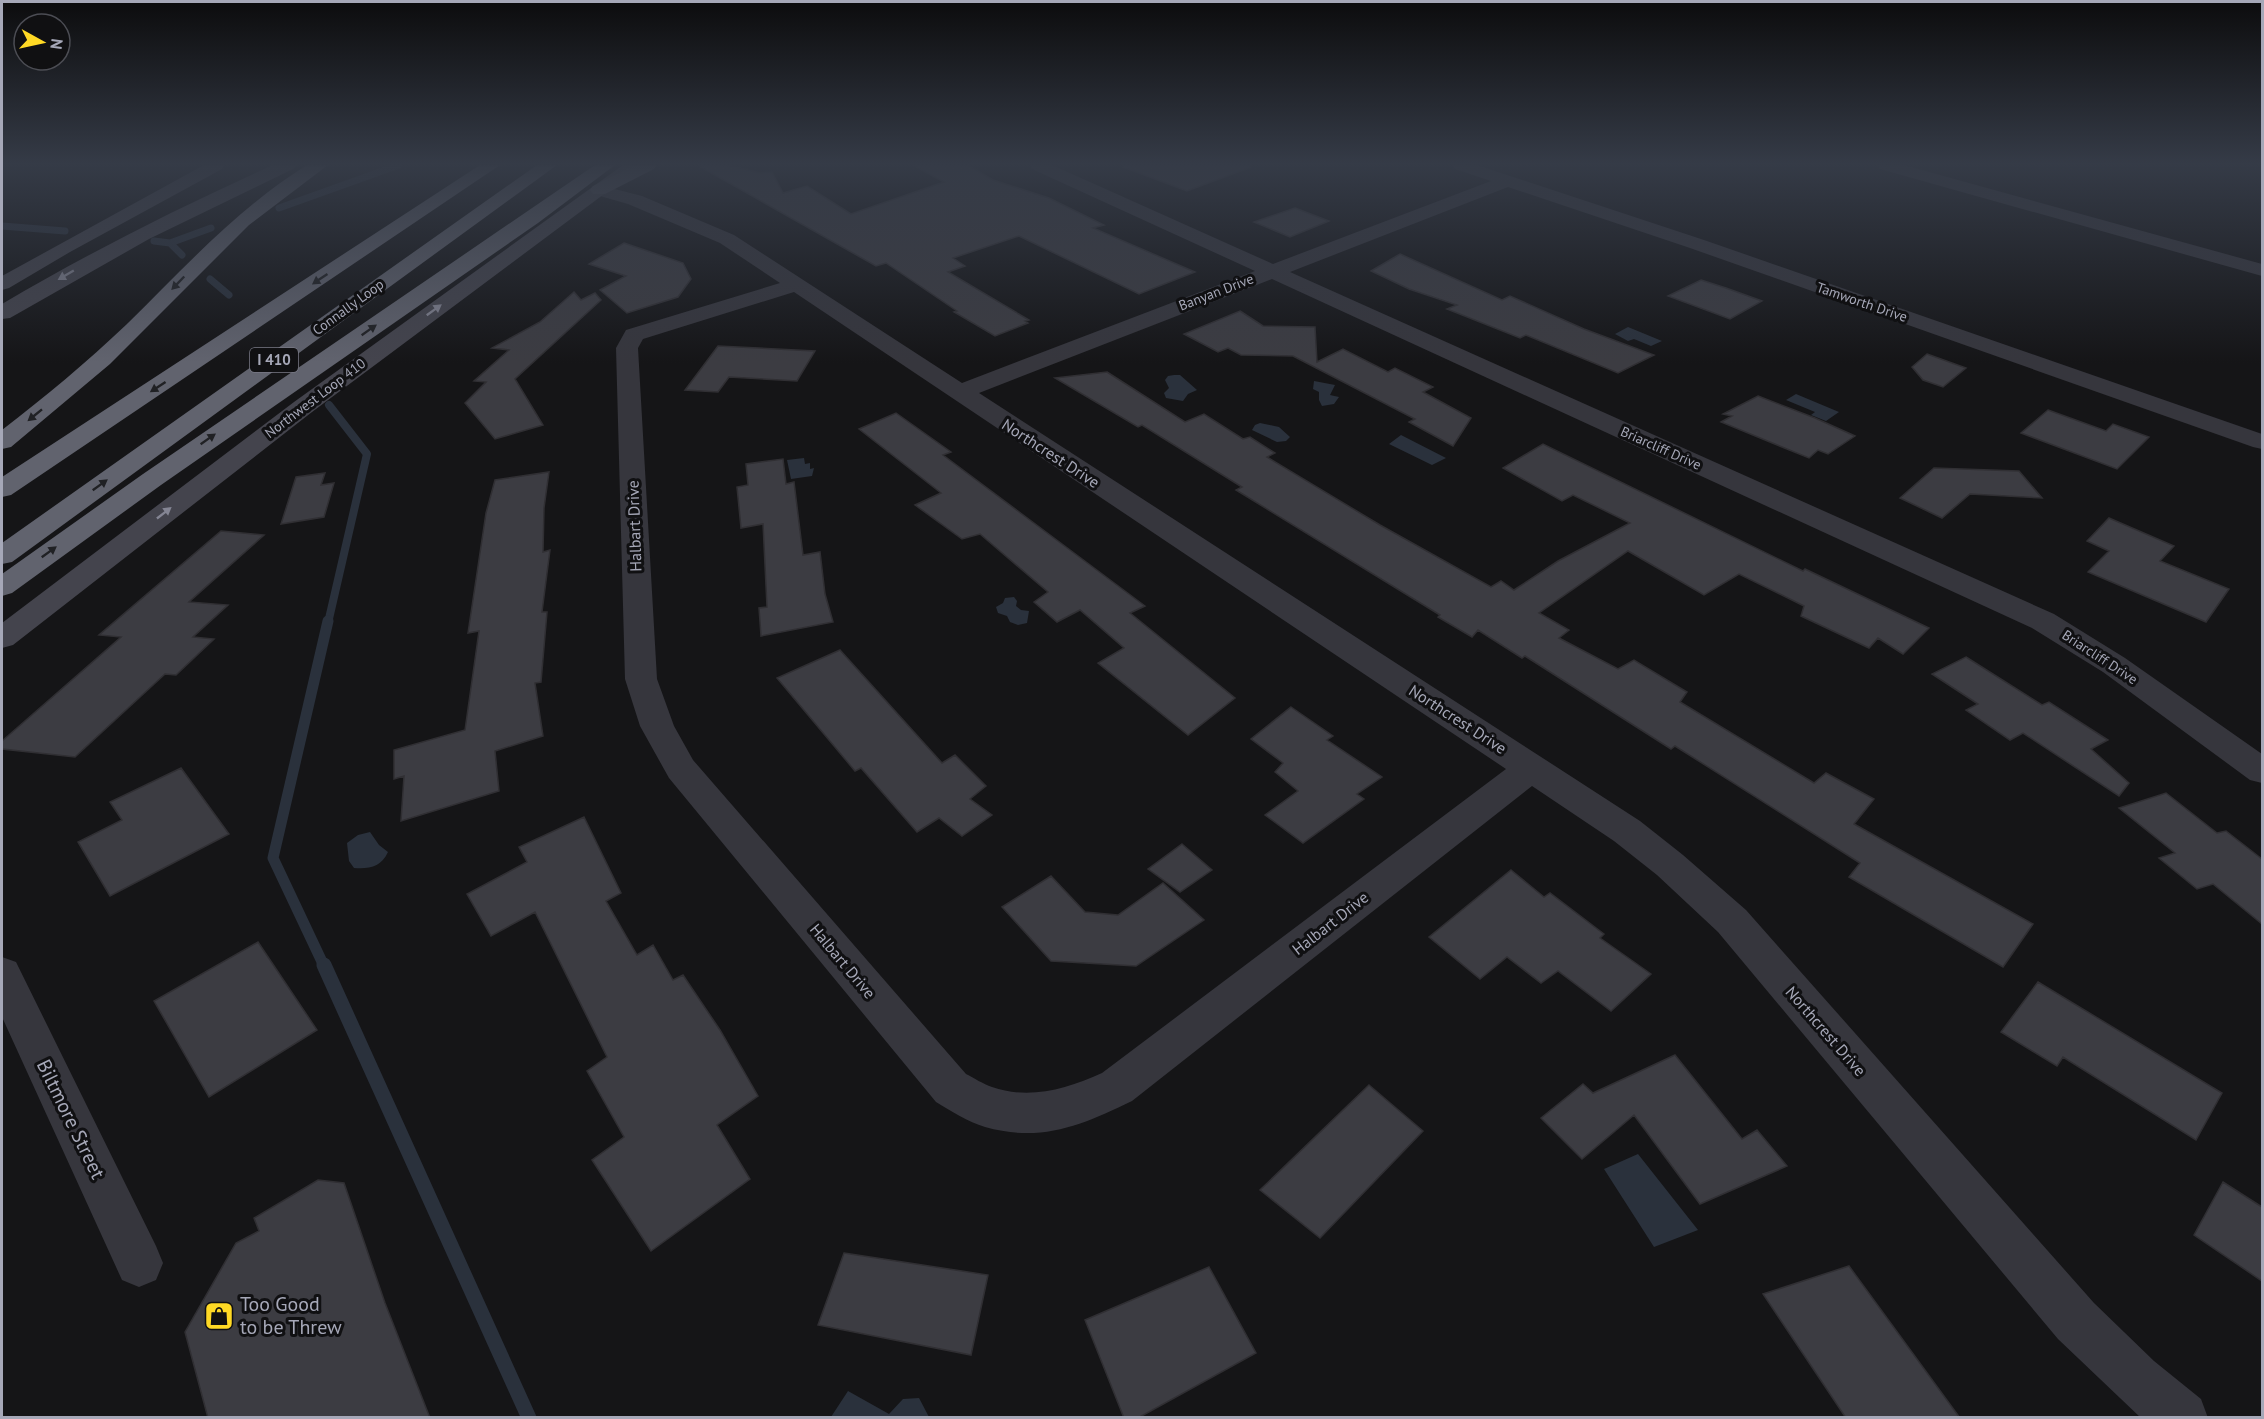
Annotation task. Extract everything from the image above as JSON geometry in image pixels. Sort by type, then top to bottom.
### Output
[{"type":"highway","points":[[2,442],[109,352],[229,231]]},
{"type":"highway","name":"I 410","points":[[2,489],[391,231]]},
{"type":"highway","name":"Connally Loop","points":[[2,555],[455,231]]},
{"type":"highway","points":[[2,587],[141,486],[511,231]]},
{"type":"main road","points":[[2,284],[94,231]]},
{"type":"main road","points":[[2,313],[97,257],[148,231]]},
{"type":"main road","name":"Northwest Loop 410","points":[[2,638],[532,231]]},
{"type":"street","name":"Northcrest Drive","points":[[709,231],[727,239],[1627,831],[1670,865],[1732,921],[2076,1322],[2136,1379],[2182,1418]]},
{"type":"street","name":"Briarcliff Drive","points":[[1186,231],[2043,621],[2114,665],[2262,771]]},
{"type":"street","name":"Banyan Drive","points":[[960,392],[1374,231]]},
{"type":"street","name":"Tamworth Drive","points":[[1658,231],[2262,442]]},
{"type":"street","points":[[2123,231],[2262,270]]},
{"type":"street","name":"Halbart Drive","points":[[795,285],[634,335],[627,348],[641,679],[648,709],[662,740],[681,770],[951,1088],[986,1107],[1036,1114],[1078,1105],[1117,1087],[1531,768]]},
{"type":"street","name":"Biltmore Street","points":[[2,974],[140,1263]]},
{"type":"shaded area","points":[[1628,327],[1662,341],[1651,346],[1634,339],[1628,341],[1615,334]]},
{"type":"shaded area","points":[[1180,375],[1197,390],[1188,394],[1183,401],[1166,398],[1164,393],[1169,388],[1165,380],[1168,376]]},
{"type":"shaded area","points":[[1314,381],[1335,385],[1330,395],[1339,397],[1334,404],[1322,406],[1319,392],[1313,389]]},
{"type":"shaded area","points":[[1796,394],[1839,412],[1826,421],[1811,415],[1815,412],[1786,400]]},
{"type":"shaded area","points":[[1260,423],[1279,427],[1290,437],[1286,441],[1277,442],[1252,430]]},
{"type":"shaded area","points":[[1401,435],[1446,458],[1432,465],[1389,444]]},
{"type":"shaded area","points":[[804,458],[805,464],[810,463],[810,469],[814,468],[812,476],[791,479],[787,460]]},
{"type":"shaded area","points":[[1014,597],[1017,601],[1016,606],[1021,610],[1029,611],[1027,623],[1018,625],[1010,622],[1007,616],[998,613],[996,607],[1003,603],[1005,598]]},
{"type":"shaded area","points":[[370,832],[379,845],[388,852],[382,861],[374,866],[354,868],[349,861],[347,843],[358,835]]},
{"type":"shaded area","points":[[1638,1154],[1698,1230],[1654,1247],[1604,1169]]},
{"type":"shaded area","points":[[848,1391],[889,1414],[903,1399],[919,1398],[929,1417],[831,1417]]},
{"type":"building","points":[[814,231],[1100,231],[1195,272],[1139,294],[1019,236],[953,258],[965,266],[948,272],[1029,320],[1025,321],[1028,323],[995,336],[954,312],[957,311],[886,263],[876,266]]},
{"type":"building","points":[[1276,231],[1304,231],[1290,237]]},
{"type":"building","points":[[624,243],[683,263],[691,279],[678,297],[627,313],[600,290],[626,276],[589,264]]},
{"type":"building","points":[[1400,254],[1502,300],[1510,296],[1584,329],[1654,355],[1618,373],[1526,335],[1520,338],[1447,309],[1457,305],[1409,289],[1371,271]]},
{"type":"building","points":[[1701,280],[1762,301],[1730,319],[1668,296]]},
{"type":"building","points":[[574,292],[581,300],[595,293],[601,300],[515,379],[543,425],[495,439],[465,403],[486,382],[474,381],[509,350],[492,348],[540,322]]},
{"type":"building","points":[[1240,311],[1263,326],[1315,327],[1317,362],[1343,349],[1388,372],[1395,368],[1433,387],[1423,392],[1471,418],[1453,446],[1409,422],[1415,419],[1293,356],[1241,355],[1228,348],[1218,352],[1184,334]]},
{"type":"building","points":[[718,346],[815,351],[797,381],[729,377],[718,392],[685,390]]},
{"type":"building","points":[[1927,354],[1966,368],[1943,387],[1923,380],[1912,367]]},
{"type":"building","points":[[1107,372],[1185,422],[1204,414],[1243,439],[1250,437],[1275,453],[1267,457],[1380,525],[1491,587],[1501,581],[1514,590],[1558,561],[1630,523],[1573,495],[1562,501],[1503,468],[1543,444],[1803,571],[1805,569],[1929,628],[1903,654],[1878,638],[1869,648],[1801,616],[1804,606],[1739,574],[1704,595],[1628,551],[1539,613],[1569,630],[1559,638],[1618,669],[1634,660],[1687,692],[1680,702],[1814,783],[1826,773],[1874,799],[1854,824],[2033,924],[2003,967],[1849,877],[1860,863],[1675,746],[1671,749],[1525,656],[1522,658],[1478,630],[1472,637],[1438,617],[1440,615],[1236,490],[1242,487],[1142,425],[1138,427],[1055,378]]},
{"type":"building","points":[[1758,396],[1855,436],[1828,454],[1818,450],[1809,458],[1721,422],[1732,416],[1723,414]]},
{"type":"building","points":[[2048,410],[2106,431],[2113,424],[2149,437],[2117,469],[2021,433]]},
{"type":"building","points":[[896,413],[951,452],[943,455],[1145,606],[1130,613],[1235,698],[1188,735],[1098,663],[1124,648],[1080,610],[1057,622],[1034,602],[1048,592],[980,534],[962,539],[915,505],[941,493],[859,429]]},
{"type":"building","points":[[783,459],[786,484],[794,482],[803,555],[820,552],[825,594],[833,622],[761,636],[759,608],[767,607],[763,524],[741,528],[737,487],[748,485],[746,464]]},
{"type":"building","points":[[1934,468],[2019,471],[2042,498],[1970,494],[1942,518],[1900,498]]},
{"type":"building","points":[[549,472],[544,508],[543,552],[550,550],[542,612],[547,612],[541,682],[535,683],[543,736],[495,751],[499,791],[401,821],[404,776],[394,779],[394,750],[465,730],[479,631],[468,633],[486,513],[495,480]]},
{"type":"building","points":[[325,473],[321,485],[334,483],[324,517],[281,524],[296,477]]},
{"type":"building","points":[[2109,518],[2174,546],[2160,561],[2229,589],[2206,622],[2088,572],[2109,551],[2087,541]]},
{"type":"building","points":[[221,531],[264,535],[189,602],[228,605],[193,637],[214,639],[176,675],[165,674],[75,757],[2,749],[2,741],[121,637],[99,635]]},
{"type":"building","points":[[840,650],[942,763],[955,755],[986,786],[970,799],[992,815],[962,836],[939,818],[917,832],[861,768],[855,771],[777,678]]},
{"type":"building","points":[[1966,657],[2042,705],[2049,702],[2108,740],[2091,749],[2129,783],[2119,796],[2023,733],[2010,740],[1966,710],[1978,704],[1932,674]]},
{"type":"building","points":[[1291,707],[1333,736],[1327,740],[1382,777],[1357,794],[1364,799],[1303,843],[1265,815],[1298,791],[1275,772],[1283,763],[1251,739]]},
{"type":"building","points":[[181,768],[229,834],[110,896],[78,842],[122,820],[110,802]]},
{"type":"building","points":[[2166,793],[2217,833],[2226,831],[2262,859],[2262,924],[2213,884],[2197,889],[2159,858],[2175,853],[2119,808]]},
{"type":"building","points":[[584,817],[621,893],[606,901],[637,955],[653,945],[673,980],[683,975],[720,1030],[758,1096],[717,1125],[750,1179],[651,1251],[592,1160],[624,1137],[587,1071],[607,1057],[535,912],[491,936],[467,894],[527,862],[519,847]]},
{"type":"building","points":[[1182,844],[1212,870],[1180,892],[1148,869]]},
{"type":"building","points":[[1511,870],[1544,897],[1550,893],[1604,934],[1600,938],[1651,974],[1611,1011],[1558,971],[1541,983],[1507,957],[1480,979],[1429,937]]},
{"type":"building","points":[[1051,876],[1085,912],[1118,915],[1163,883],[1204,920],[1136,966],[1051,961],[1002,907]]},
{"type":"building","points":[[258,942],[317,1030],[209,1097],[154,1001]]},
{"type":"building","points":[[2038,982],[2222,1093],[2196,1140],[2063,1057],[2057,1066],[2001,1032]]},
{"type":"building","points":[[1675,1055],[1742,1139],[1757,1130],[1787,1166],[1700,1204],[1634,1115],[1582,1159],[1541,1118],[1583,1084],[1593,1093]]},
{"type":"building","points":[[1369,1085],[1423,1131],[1320,1238],[1260,1190]]},
{"type":"building","points":[[318,1180],[344,1183],[385,1303],[430,1418],[208,1418],[185,1332],[236,1243],[259,1231],[254,1218]]},
{"type":"building","points":[[2223,1182],[2262,1207],[2262,1281],[2194,1235]]},
{"type":"building","points":[[844,1253],[988,1275],[971,1355],[818,1325]]},
{"type":"building","points":[[1849,1266],[1960,1418],[1846,1418],[1763,1294]]},
{"type":"building","points":[[1209,1267],[1256,1353],[1138,1418],[1124,1418],[1085,1320]]},
{"type":"waterway","points":[[170,243],[202,231]]},
{"type":"waterway","points":[[154,241],[170,243]]},
{"type":"waterway","points":[[170,243],[182,255]]},
{"type":"waterway","points":[[210,279],[229,295]]},
{"type":"waterway","points":[[328,623],[367,454],[329,405]]},
{"type":"waterway","points":[[324,966],[273,858],[328,621]]},
{"type":"waterway","points":[[324,965],[529,1418]]},
{"type":"place","name":"Too Good to be Threw","points":[[219,1316]]}]
